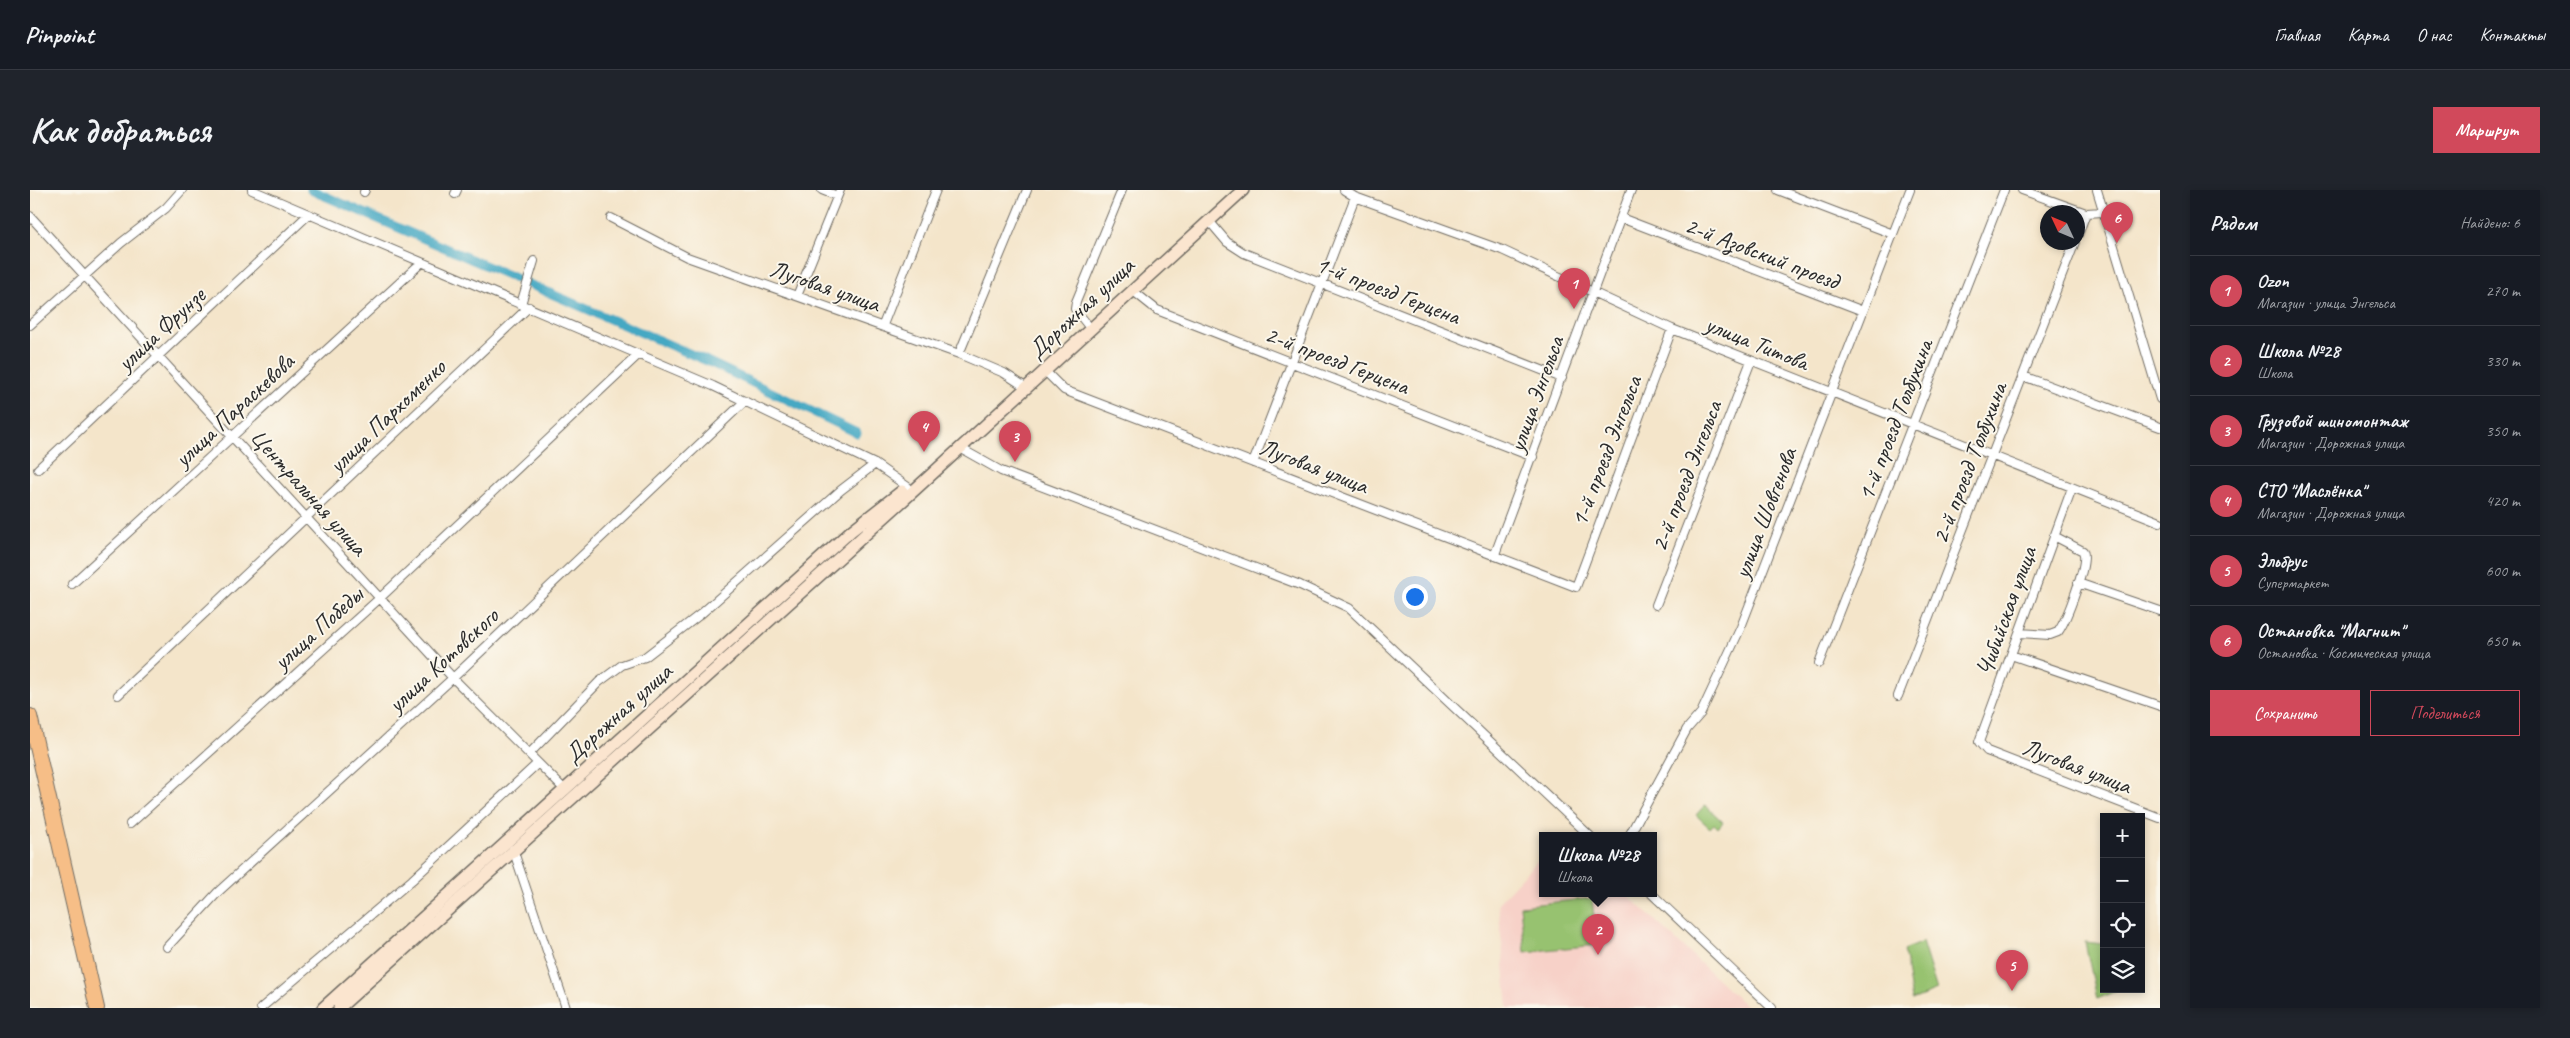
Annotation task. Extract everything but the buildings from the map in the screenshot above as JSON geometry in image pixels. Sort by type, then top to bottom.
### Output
[{"type":"highway","points":[[30,716],[97,1008]]},
{"type":"highway","points":[[30,739],[66,888],[87,1008]]},
{"type":"main road","name":"Дорожная улица","points":[[323,1008],[511,845],[960,448],[1243,190]]},
{"type":"main road","name":"Дорожная улица","points":[[338,1008],[511,845],[564,789],[851,531],[948,458]]},
{"type":"street","points":[[30,325],[121,243],[166,208],[182,190]]},
{"type":"street","points":[[252,190],[421,263],[525,305],[745,401],[875,464],[908,487]]},
{"type":"street","points":[[272,199],[276,190]]},
{"type":"street","points":[[797,296],[839,193],[822,190]]},
{"type":"street","points":[[883,326],[936,190]]},
{"type":"street","points":[[959,354],[1027,190]]},
{"type":"street","points":[[1090,328],[1075,310],[1076,302],[1122,190]]},
{"type":"street","name":"улица Титова","points":[[1344,190],[1355,197],[1502,250],[1592,294],[1672,329],[2160,522]]},
{"type":"street","name":"улица Энгельса","points":[[1495,554],[1632,190]]},
{"type":"street","points":[[1778,190],[1893,234]]},
{"type":"street","name":"улица Шовгенова","points":[[1631,832],[1686,729],[1701,713],[1733,644],[1910,190]]},
{"type":"street","name":"1-й проезд Толбухина","points":[[1819,663],[2004,190]]},
{"type":"street","points":[[2022,190],[2086,213],[2103,212]]},
{"type":"street","points":[[2097,190],[2160,399]]},
{"type":"street","points":[[1253,463],[1355,197]]},
{"type":"street","name":"улица Фрунзе","points":[[38,469],[308,215]]},
{"type":"street","name":"Центральная улица","points":[[30,216],[308,517],[453,678],[564,789]]},
{"type":"street","name":"Луговая улица","points":[[611,218],[687,257],[959,354],[1004,373],[1027,388]]},
{"type":"street","name":"2-й Азовский проезд","points":[[1621,218],[1863,312]]},
{"type":"street","name":"1-й проезд Герцена","points":[[1210,222],[1227,242],[1244,253],[1562,378]]},
{"type":"street","name":"2-й проезд Толбухина","points":[[1898,696],[2072,250]]},
{"type":"street","points":[[525,305],[534,261]]},
{"type":"street","name":"улица Параскевова","points":[[72,584],[421,263]]},
{"type":"street","name":"2-й проезд Герцена","points":[[1132,290],[1157,310],[1533,457]]},
{"type":"street","name":"улица Пархоменко","points":[[118,695],[308,517],[525,305]]},
{"type":"street","name":"1-й проезд Энгельса","points":[[1576,587],[1672,329]]},
{"type":"street","name":"улица Победы","points":[[130,824],[380,598],[638,355]]},
{"type":"street","name":"2-й проезд Энгельса","points":[[1656,605],[1751,361]]},
{"type":"street","name":"Луговая улица","points":[[1045,371],[1064,390],[1495,554],[1576,587]]},
{"type":"street","points":[[2023,376],[2160,427]]},
{"type":"street","name":"улица Котовского","points":[[167,947],[218,892],[453,678],[745,401]]},
{"type":"street","points":[[960,448],[1001,471],[1300,585],[1343,604],[1363,620],[1586,832]]},
{"type":"street","points":[[529,754],[599,682],[622,665],[645,656],[702,613],[830,499],[875,464]]},
{"type":"street","name":"Чибийская улица","points":[[1982,747],[1979,742],[1980,736],[2020,633],[2072,488]]},
{"type":"street","points":[[2020,633],[2050,635],[2058,632],[2078,583],[2085,558],[2083,551],[2054,536]]},
{"type":"street","points":[[2078,583],[2160,611]]},
{"type":"street","points":[[2011,655],[2160,706]]},
{"type":"street","name":"Луговая улица","points":[[1982,747],[2160,818]]},
{"type":"street","points":[[261,1008],[412,880],[538,763]]},
{"type":"street","points":[[511,845],[566,1008]]},
{"type":"street","points":[[1655,897],[1772,1008]]},
{"type":"shaded area","points":[[1539,859],[1539,897],[1630,897],[1748,1008],[1508,1008],[1498,903]]},
{"type":"green space","points":[[1705,805],[1723,822],[1718,828],[1714,824],[1710,828],[1696,815]]},
{"type":"green space","points":[[1592,898],[1597,945],[1525,952],[1520,906]]},
{"type":"green space","points":[[1922,942],[1937,990],[1912,1000],[1904,950]]},
{"type":"green space","points":[[2085,942],[2100,944],[2100,993],[2112,993],[2097,999]]},
{"type":"waterway","points":[[311,190],[707,361],[857,433]]},
{"type":"place","name":"Остановка \"Магнит\"","points":[[2117,243]]},
{"type":"place","name":"Ozon","points":[[1574,309]]},
{"type":"place","name":"СТО \"Маслёнка\"","points":[[924,452]]},
{"type":"place","name":"Грузовой шиномонтаж","points":[[1015,462]]},
{"type":"place","name":"Школа №28","points":[[1598,955]]},
{"type":"place","name":"Эльбрус","points":[[2012,991]]}]
